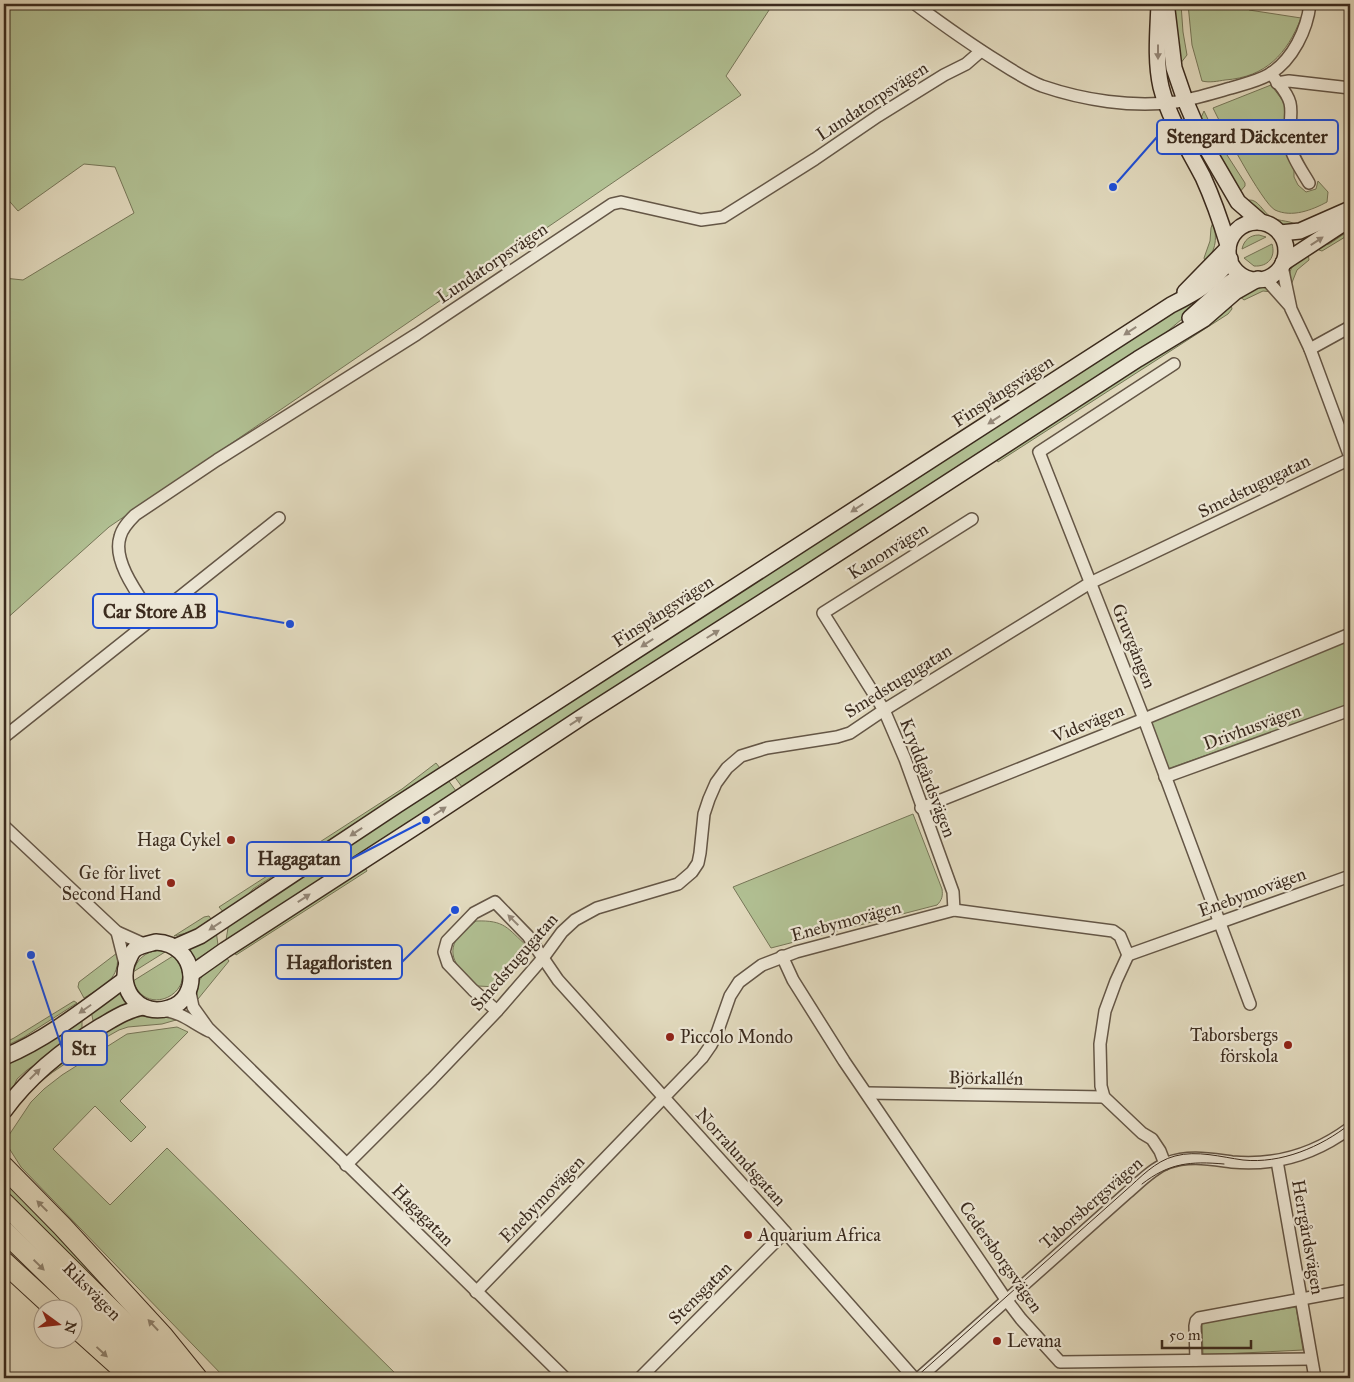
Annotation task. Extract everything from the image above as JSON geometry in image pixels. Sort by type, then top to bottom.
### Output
[{"type":"highway","points":[[4,1167],[62,1226],[156,1329],[197,1378]]},
{"type":"highway","name":"Riksvägen","points":[[4,1203],[180,1378]]},
{"type":"highway","name":"Riksvägen","points":[[4,1231],[155,1378]]},
{"type":"highway","points":[[4,1262],[45,1300]]},
{"type":"highway","points":[[82,1333],[132,1378]]},
{"type":"main road","points":[[1159,4],[1158,70],[1166,103],[1204,180],[1227,210],[1230,246],[1237,271],[1255,278]]},
{"type":"main road","points":[[1167,4],[1174,68],[1203,142],[1238,202],[1261,222],[1275,228],[1280,233],[1286,248],[1283,264]]},
{"type":"main road","points":[[1280,233],[1300,231],[1350,209]]},
{"type":"main road","points":[[190,981],[225,950],[585,715],[1153,350],[1227,285],[1272,276],[1283,264],[1350,219]]},
{"type":"main road","name":"Finspångsvägen","points":[[175,947],[200,936],[404,801],[1171,305],[1206,286],[1222,272],[1230,246],[1249,224],[1261,222]]},
{"type":"main road","points":[[4,1111],[46,1063],[100,1027],[129,1010],[168,1009],[183,999],[190,981],[190,966],[182,952],[164,943],[146,944],[135,949],[130,957],[125,974],[125,986],[134,1001],[149,1008]]},
{"type":"main road","points":[[4,1057],[27,1046],[86,1009],[125,974]]},
{"type":"street","points":[[915,4],[981,51],[1020,75],[1041,85],[1089,99],[1144,104],[1166,103],[1274,78],[1350,88]]},
{"type":"street","points":[[1274,78],[1298,42],[1308,19],[1310,4]]},
{"type":"street","name":"Lundatorpsvägen","points":[[153,617],[120,562],[117,550],[120,536],[135,515],[250,439],[417,334],[612,204],[620,202],[701,220],[723,216],[815,159],[878,116],[944,75],[966,64],[981,51]]},
{"type":"street","points":[[1274,78],[1286,93],[1290,102],[1289,140],[1291,152],[1310,183]]},
{"type":"street","points":[[1283,264],[1291,308],[1310,349],[1350,458]]},
{"type":"street","points":[[1255,278],[1291,308]]},
{"type":"street","points":[[1310,349],[1350,327]]},
{"type":"street","name":"Gruvgången","points":[[1174,364],[1040,452],[1144,719],[1250,1004]]},
{"type":"street","name":"Smedstugugatan","points":[[346,1165],[497,1011],[543,958],[562,932],[575,920],[597,908],[678,884],[692,872],[698,863],[704,814],[708,799],[716,783],[727,768],[741,756],[767,748],[837,737],[850,733],[1090,583],[1350,458]]},
{"type":"street","points":[[4,737],[279,518]]},
{"type":"street","name":"Kanonvägen","points":[[823,613],[972,519]]},
{"type":"street","name":"Kryddgårdsvägen","points":[[823,613],[884,710],[953,892],[954,910]]},
{"type":"street","name":"Videvägen","points":[[921,808],[1350,634]]},
{"type":"street","name":"Drivhusvägen","points":[[1165,777],[1350,710]]},
{"type":"street","points":[[4,826],[117,932],[146,944]]},
{"type":"street","name":"Enebymovägen","points":[[476,1292],[702,1058],[717,1033],[730,996],[739,982],[762,964],[782,956],[954,910],[1113,931],[1120,936],[1128,955],[1350,876]]},
{"type":"street","name":"Norralundsgatan","points":[[497,1011],[448,964],[444,952],[448,941],[474,913],[495,902],[528,936],[558,980],[786,1232],[914,1378]]},
{"type":"street","points":[[117,932],[125,974]]},
{"type":"street","points":[[1128,955],[1116,980],[1104,1019],[1100,1044],[1101,1086],[1104,1097],[1142,1133],[1152,1139],[1160,1150],[1166,1164]]},
{"type":"street","name":"Cedersborgsvägen","points":[[782,956],[793,980],[844,1061],[1007,1300],[1060,1362],[1311,1359]]},
{"type":"street","name":"Hagagatan","points":[[190,981],[193,1007],[215,1034],[564,1378]]},
{"type":"street","name":"Hagagatan","points":[[149,1008],[175,1012],[184,1016],[195,1025],[215,1034]]},
{"type":"street","name":"Björkallén","points":[[867,1093],[1104,1097]]},
{"type":"street","name":"Taborsbergsvägen","points":[[919,1378],[1145,1177],[1166,1164],[1195,1158],[1247,1163],[1277,1161],[1311,1151],[1350,1128]]},
{"type":"street","name":"Herrgårdsvägen","points":[[1277,1161],[1315,1378]]},
{"type":"street","name":"Stensgatan","points":[[640,1378],[786,1232]]},
{"type":"street","points":[[1196,1360],[1195,1326],[1199,1318],[1350,1290]]},
{"type":"green space","points":[[4,4],[773,4],[726,76],[741,95],[109,527],[4,621],[4,278],[23,280],[134,213],[115,167],[84,164],[18,211],[4,195]]},
{"type":"green space","points":[[1173,4],[1181,4],[1187,55],[1180,64],[1173,20]]},
{"type":"green space","points":[[1188,4],[1249,4],[1249,10],[1301,18],[1282,53],[1263,69],[1239,78],[1205,82],[1202,81],[1192,45]]},
{"type":"green space","points":[[1271,85],[1286,105],[1294,177],[1298,185],[1306,192],[1316,189],[1318,181],[1328,192],[1327,202],[1302,212],[1281,212],[1275,210],[1269,204],[1242,163],[1213,108]]},
{"type":"green space","points":[[1204,111],[1220,144],[1245,183],[1245,186],[1238,194],[1227,178],[1200,120]]},
{"type":"green space","points":[[1249,200],[1258,204],[1271,217],[1298,226],[1282,224],[1270,219],[1245,202]]},
{"type":"green space","points":[[1213,222],[1215,233],[1214,248],[1205,261],[1204,258],[1210,241]]},
{"type":"green space","points":[[1350,230],[1350,234],[1322,251],[1319,250],[1320,245],[1329,244]]},
{"type":"green space","points":[[1259,235],[1266,237],[1242,249],[1248,239]]},
{"type":"green space","points":[[1272,244],[1272,257],[1263,265],[1254,266],[1244,258]]},
{"type":"green space","points":[[1308,253],[1309,260],[1297,270],[1291,285],[1290,274],[1293,266]]},
{"type":"green space","points":[[1214,286],[1188,314],[1163,335],[462,787],[454,776]]},
{"type":"green space","points":[[1256,286],[1272,292],[1263,291],[1244,300],[1238,295]]},
{"type":"green space","points":[[1231,305],[1232,309],[1228,314],[998,462],[996,459]]},
{"type":"green space","points":[[1350,640],[1350,705],[1167,769],[1150,722]]},
{"type":"green space","points":[[436,763],[440,768],[253,889],[242,902],[225,914],[219,907],[402,789]]},
{"type":"green space","points":[[448,780],[456,791],[226,940],[229,922]]},
{"type":"green space","points":[[913,814],[942,889],[942,898],[937,905],[771,948],[733,887]]},
{"type":"green space","points":[[366,869],[367,871],[236,955],[234,951],[350,877]]},
{"type":"green space","points":[[209,916],[211,919],[191,932],[174,936],[204,917]]},
{"type":"green space","points":[[476,921],[493,922],[505,926],[527,946],[526,956],[497,987],[478,986],[458,966],[453,954],[453,947],[457,937]]},
{"type":"green space","points":[[216,930],[218,945],[194,961],[186,947]]},
{"type":"green space","points":[[159,950],[165,952],[133,972],[142,957],[150,952]]},
{"type":"green space","points":[[117,953],[118,962],[113,976],[104,985],[84,998],[78,987],[79,982]]},
{"type":"green space","points":[[173,956],[181,968],[182,979],[178,989],[170,996],[160,1000],[150,999],[140,993],[133,981]]},
{"type":"green space","points":[[226,957],[229,961],[198,999],[197,985],[204,974]]},
{"type":"green space","points":[[120,992],[129,1004],[94,1025],[91,1011]]},
{"type":"green space","points":[[74,1001],[77,1003],[24,1037],[4,1047],[4,1043]]},
{"type":"green space","points":[[82,1016],[82,1033],[27,1070],[17,1079],[9,1097],[4,1091],[4,1065]]},
{"type":"green space","points":[[132,1016],[169,1017],[176,1020],[162,1024],[128,1027],[103,1039],[99,1032]]},
{"type":"green space","points":[[177,1027],[188,1032],[120,1101],[146,1127],[131,1142],[95,1106],[53,1149],[110,1205],[167,1148],[400,1378],[225,1378],[21,1167],[7,1145],[9,1135],[31,1102],[62,1075],[127,1034]]},
{"type":"green space","points":[[86,1040],[91,1047],[34,1087],[19,1104],[16,1103],[51,1069],[63,1062]]},
{"type":"green space","points":[[4,1174],[178,1362],[4,1193]]},
{"type":"green space","points":[[1296,1307],[1303,1350],[1203,1355],[1202,1322]]},
{"type":"tram line","points":[[915,1378],[1154,1166],[1168,1158],[1183,1154],[1257,1161],[1272,1159],[1313,1147],[1350,1124]]},
{"type":"tram line","points":[[1142,1184],[1161,1172],[1180,1165],[1190,1163],[1224,1164]]},
{"type":"place","name":"Stengard Däckcenter","points":[[1113,187]]},
{"type":"place","name":"Car Store AB","points":[[290,624]]},
{"type":"place","name":"Hagagatan","points":[[426,820]]},
{"type":"place","name":"Haga Cykel","points":[[231,840]]},
{"type":"place","name":"Ge för livet Second Hand","points":[[171,883]]},
{"type":"place","name":"Hagafloristen","points":[[455,910]]},
{"type":"place","name":"St1","points":[[31,955]]},
{"type":"place","name":"Piccolo Mondo","points":[[670,1037]]},
{"type":"place","name":"Taborsbergs förskola","points":[[1288,1045]]},
{"type":"place","name":"Aquarium Africa","points":[[748,1235]]},
{"type":"place","name":"Levana","points":[[997,1341]]}]
